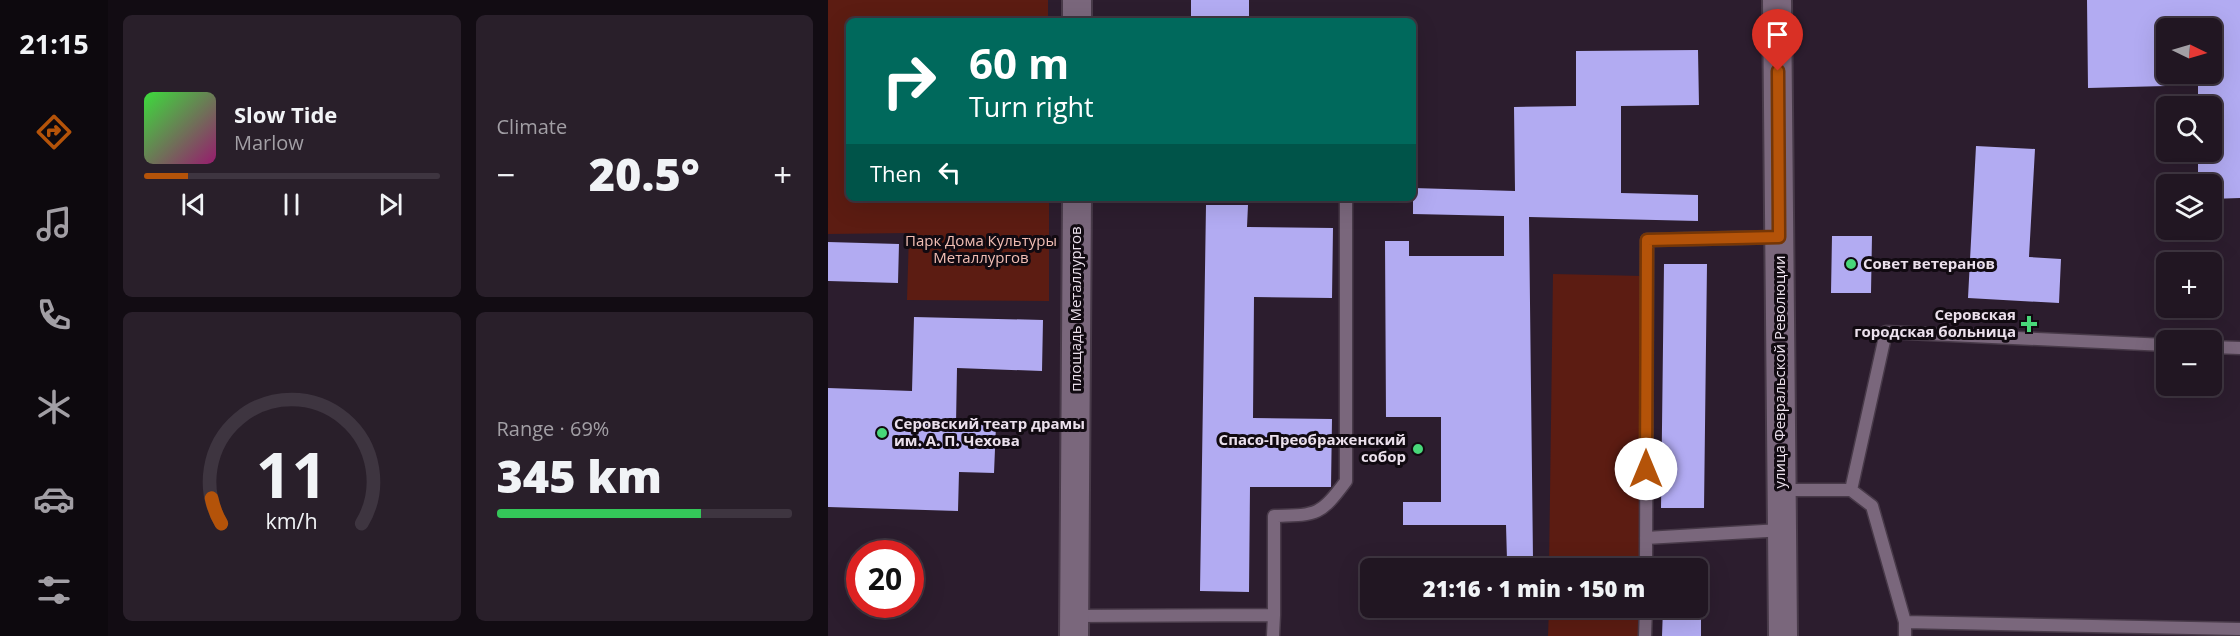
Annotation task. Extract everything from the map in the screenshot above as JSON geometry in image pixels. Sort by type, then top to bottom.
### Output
[{"type":"street","points":[[1077,0],[1077,18]]},
{"type":"street","name":"улица Февральской Революции","points":[[1777,0],[1783,636]]},
{"type":"street","name":"площадь Металлургов","points":[[1074,626],[1077,201]]},
{"type":"lane","points":[[1273,636],[1274,516],[1309,515],[1328,505],[1346,481],[1346,201]]},
{"type":"lane","points":[[1646,558],[1647,240],[1779,237]]},
{"type":"lane","points":[[1851,490],[1886,332],[2156,345]]},
{"type":"lane","points":[[2222,347],[2240,348]]},
{"type":"lane","points":[[1781,490],[1851,490],[1872,506],[1905,622],[1905,636]]},
{"type":"lane","points":[[1646,538],[1782,530]]},
{"type":"lane","points":[[1074,626],[1274,615]]},
{"type":"lane","points":[[1646,618],[1646,636]]},
{"type":"lane","points":[[1905,622],[2240,629]]},
{"type":"green space","name":"Парк Дома Культуры Металлургов","points":[[828,0],[1048,0],[1048,18],[846,18],[846,201],[1049,201],[1049,301],[907,300],[909,233],[828,234]]},
{"type":"green space","points":[[1553,274],[1643,276],[1641,558],[1549,558]]},
{"type":"green space","points":[[1549,618],[1641,618],[1641,636],[1548,636]]},
{"type":"building","points":[[1191,0],[1249,0],[1249,18],[1191,18]]},
{"type":"building","points":[[2087,0],[2240,0],[2240,198],[2222,199],[2222,174],[2198,174],[2198,162],[2222,162],[2222,96],[2198,96],[2198,84],[2222,84],[2222,18],[2156,18],[2156,84],[2166,84],[2166,86],[2088,88]]},
{"type":"building","points":[[1698,50],[1699,105],[1621,106],[1621,193],[1698,195],[1698,221],[1529,217],[1533,558],[1507,558],[1506,525],[1403,525],[1403,502],[1441,502],[1441,417],[1386,417],[1385,241],[1409,241],[1409,256],[1504,256],[1504,216],[1413,214],[1416,188],[1515,191],[1514,107],[1576,106],[1576,51]]},
{"type":"building","points":[[1976,146],[2035,149],[2029,257],[2061,259],[2059,303],[1968,298]]},
{"type":"building","points":[[1206,205],[1248,205],[1247,227],[1333,228],[1332,298],[1254,297],[1253,418],[1332,419],[1331,487],[1250,487],[1249,592],[1200,591]]},
{"type":"building","name":"Совет ветеранов","points":[[1832,236],[1872,236],[1871,293],[1831,293]]},
{"type":"building","points":[[828,242],[899,244],[898,283],[828,281]]},
{"type":"building","points":[[1664,264],[1707,264],[1704,508],[1661,508]]},
{"type":"building","points":[[914,317],[1043,320],[1042,371],[957,368],[956,424],[996,425],[994,473],[959,472],[958,511],[828,507],[828,388],[912,391]]},
{"type":"building","points":[[1663,618],[1701,618],[1701,636],[1662,636]]},
{"type":"place","name":"Совет ветеранов","points":[[1851,264]]},
{"type":"place","name":"Серовская городская больница","points":[[2029,324]]},
{"type":"place","name":"Серовский театр драмы им. А. П. Чехова","points":[[882,433]]},
{"type":"place","name":"Спасо-Преображенский собор","points":[[1418,449]]},
{"type":"route","points":[[1646,469],[1647,240],[1779,237],[1778,71]]}]
